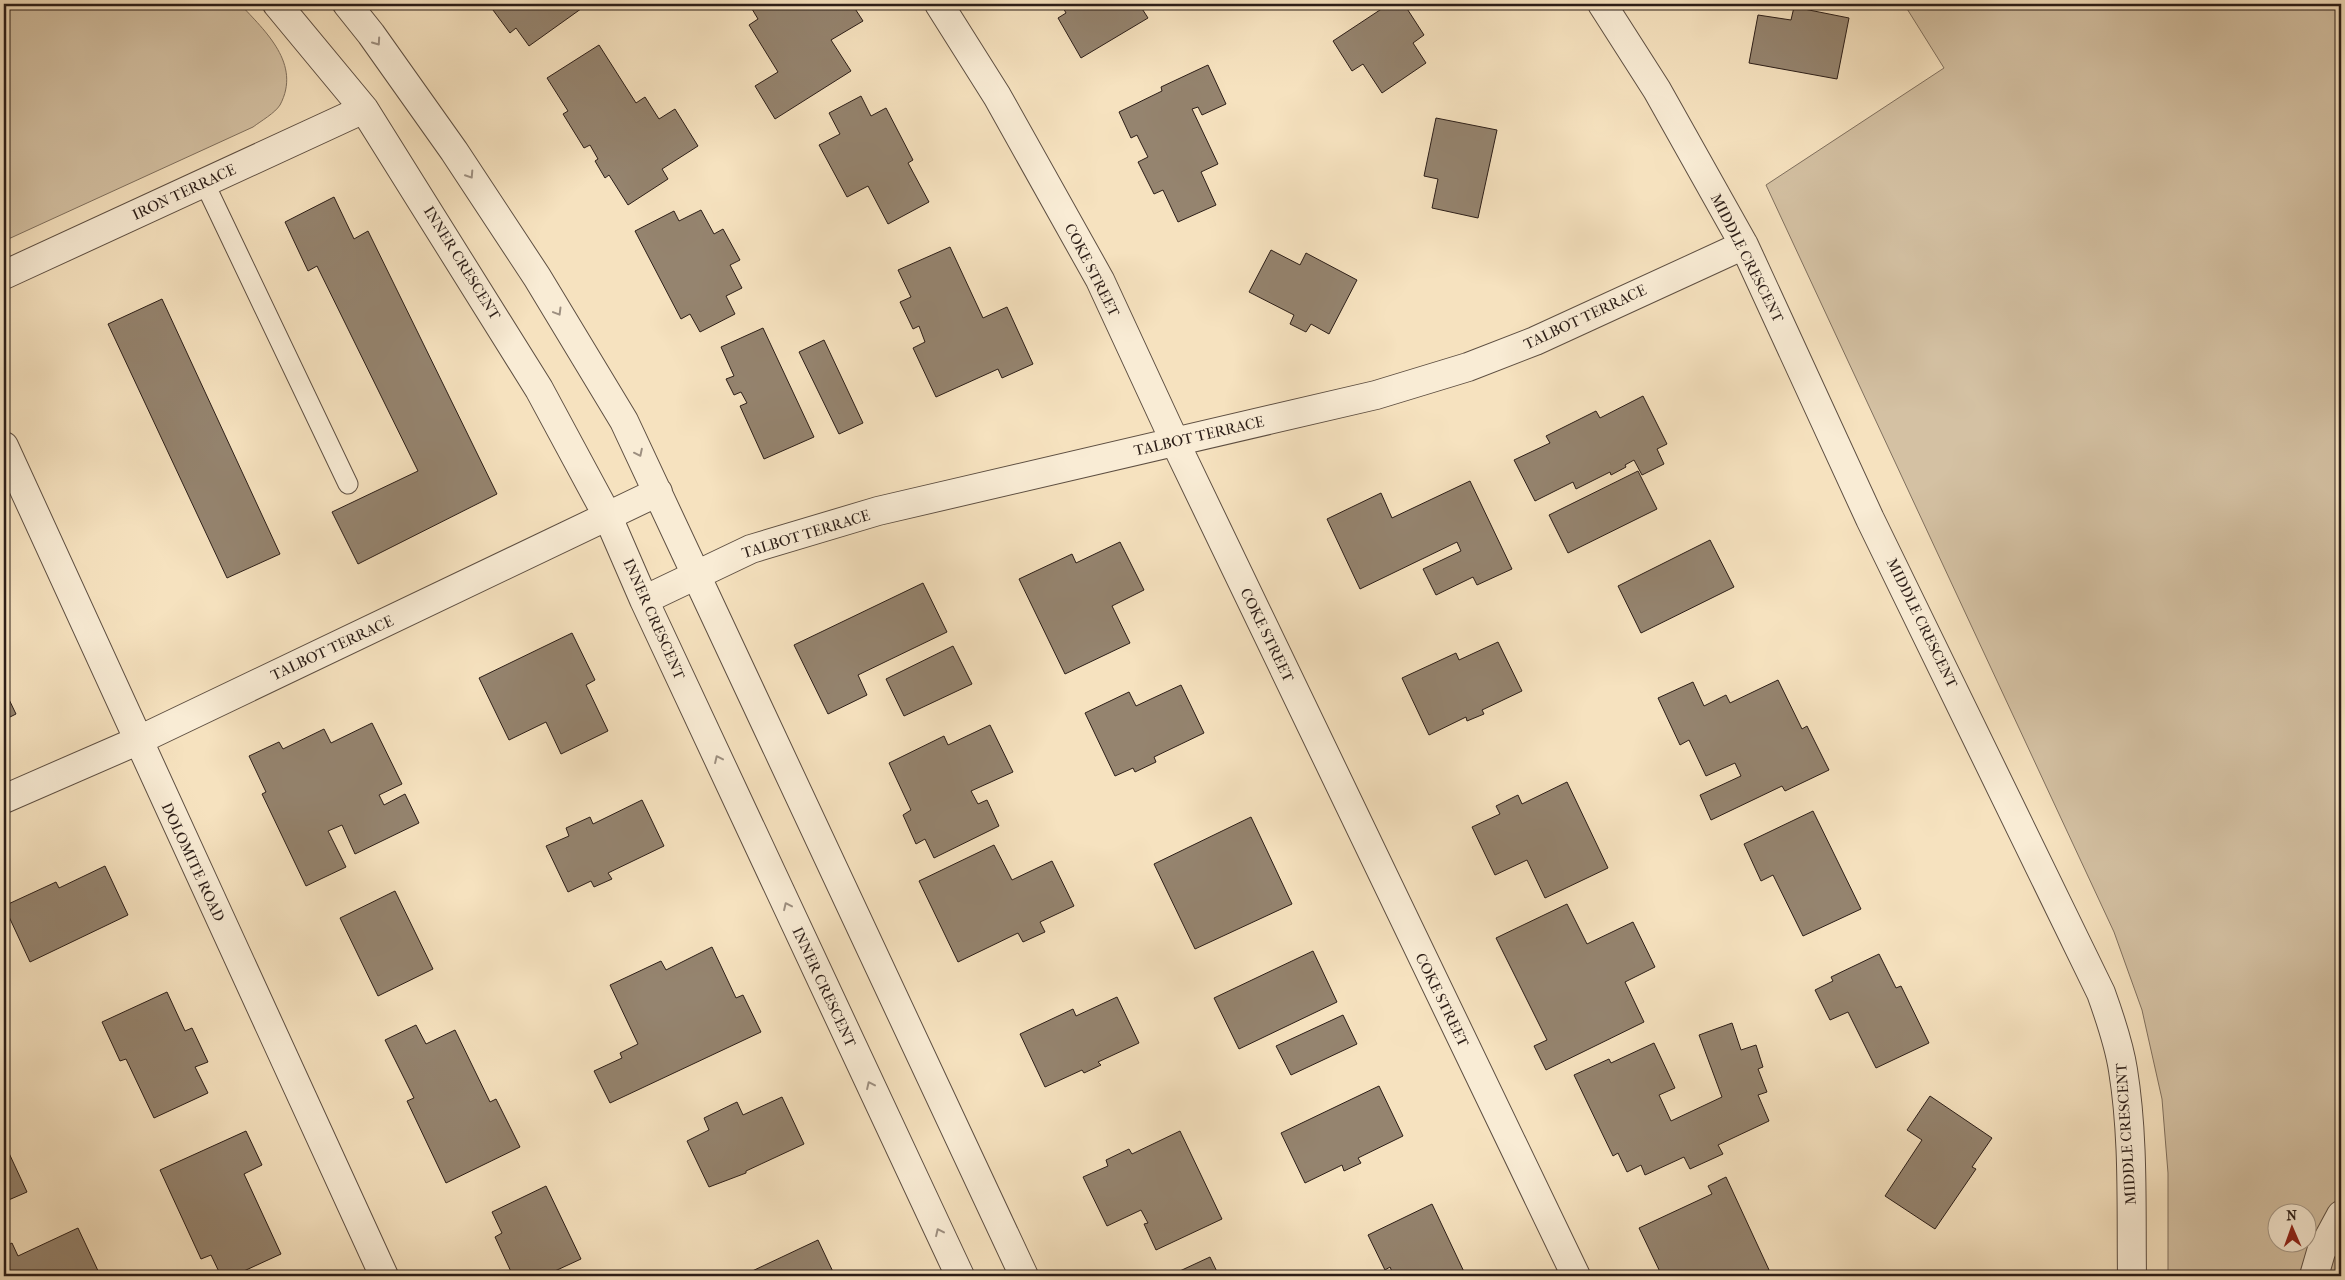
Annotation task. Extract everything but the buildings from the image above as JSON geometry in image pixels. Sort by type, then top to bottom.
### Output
[{"type":"street","name":"INNER CRESCENT","points":[[277,4],[364,109],[539,389],[608,517],[644,600],[960,1276]]},
{"type":"street","points":[[347,4],[371,34],[454,151],[537,277],[624,422],[696,573],[812,828],[1024,1276]]},
{"type":"street","name":"COKE STREET","points":[[939,4],[998,96],[1100,280],[1175,442],[1576,1276]]},
{"type":"street","name":"MIDDLE CRESCENT","points":[[1602,4],[1658,90],[1744,245],[1870,519],[2101,993],[2114,1030],[2123,1070],[2130,1152],[2132,1276]]},
{"type":"street","name":"IRON TERRACE","points":[[4,275],[364,109]]},
{"type":"street","name":"TALBOT TERRACE","points":[[644,600],[696,573],[751,549],[878,512],[1376,394],[1468,368],[1535,341],[1744,245]]},
{"type":"street","name":"DOLOMITE ROAD","points":[[4,446],[137,741],[384,1276]]},
{"type":"street","name":"TALBOT TERRACE","points":[[4,799],[137,741],[658,492]]},
{"type":"street","points":[[2314,1276],[2321,1252],[2341,1215]]},
{"type":"lane","points":[[204,182],[348,484]]},
{"type":"shaded area","points":[[4,4],[240,4],[260,25],[278,49],[284,62],[287,76],[286,90],[278,108],[253,127],[4,241]]},
{"type":"shaded area","points":[[1904,4],[2341,4],[2341,1276],[2168,1276],[2168,1173],[2162,1099],[2142,1010],[2114,932],[1766,185],[1944,68]]}]
